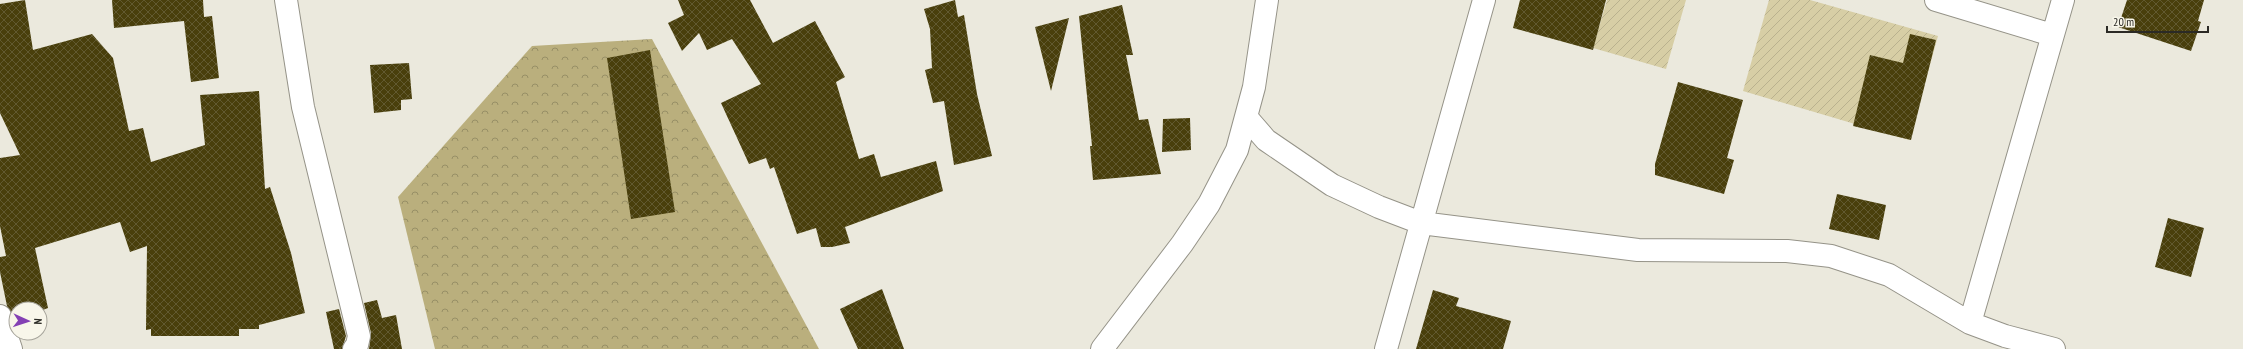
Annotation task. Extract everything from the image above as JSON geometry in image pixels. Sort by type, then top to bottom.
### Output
[{"type":"street","points":[[286,0],[303,107],[359,336],[357,345],[354,349]]},
{"type":"street","points":[[1102,349],[1182,244],[1209,204],[1237,150],[1247,118],[1267,0]]},
{"type":"street","points":[[1386,349],[1484,0]]},
{"type":"street","points":[[1936,0],[2052,36]]},
{"type":"street","points":[[1970,323],[2063,0]]},
{"type":"street","points":[[1247,118],[1266,140],[1332,185],[1379,207],[1421,223],[1638,250],[1787,251],[1831,256],[1889,275],[1970,323],[2005,336],[2054,349]]},
{"type":"street","points":[[0,316],[11,349]]},
{"type":"green space","points":[[652,39],[819,349],[435,349],[398,197],[532,46]]},
{"type":"shaded area","points":[[1607,0],[1686,0],[1666,69],[1593,48]]},
{"type":"shaded area","points":[[1769,0],[1810,0],[1938,36],[1909,140],[1743,91]]},
{"type":"building","points":[[25,0],[33,50],[92,34],[113,58],[129,131],[143,128],[151,162],[205,145],[200,95],[259,91],[265,189],[270,187],[291,253],[305,313],[259,325],[259,329],[239,329],[239,336],[151,336],[151,329],[146,330],[147,246],[130,252],[120,222],[35,248],[46,301],[8,301],[8,308],[0,272],[0,257],[6,256],[0,226],[0,158],[20,155],[0,113],[0,4]]},
{"type":"building","points":[[112,0],[203,0],[204,17],[212,16],[219,78],[191,82],[184,21],[114,28]]},
{"type":"building","points":[[678,0],[750,0],[773,43],[815,21],[845,77],[836,82],[859,159],[874,154],[881,177],[936,161],[943,191],[845,227],[850,243],[832,247],[821,247],[816,228],[797,234],[774,167],[770,169],[766,158],[749,164],[721,103],[761,84],[732,39],[707,50],[699,33],[682,51],[668,23],[684,15]]},
{"type":"building","points":[[955,0],[958,17],[964,15],[977,94],[992,156],[954,165],[944,101],[933,103],[925,70],[932,68],[930,29],[924,9]]},
{"type":"building","points":[[1520,0],[1606,0],[1593,50],[1513,28]]},
{"type":"building","points":[[2127,0],[2204,0],[2198,21],[2201,22],[2191,51],[2118,27]]},
{"type":"building","points":[[1122,5],[1133,55],[1126,55],[1139,120],[1148,119],[1161,174],[1093,180],[1090,146],[1092,146],[1079,16]]},
{"type":"building","points":[[1069,18],[1051,91],[1035,27]]},
{"type":"building","points":[[1910,34],[1936,40],[1911,140],[1853,126],[1870,55],[1903,63]]},
{"type":"building","points":[[650,50],[675,212],[631,219],[607,58]]},
{"type":"building","points":[[409,63],[412,99],[401,100],[401,110],[374,113],[370,65]]},
{"type":"building","points":[[1678,82],[1743,100],[1727,158],[1734,160],[1724,194],[1655,175],[1655,164]]},
{"type":"building","points":[[1190,118],[1191,150],[1162,152],[1163,119]]},
{"type":"building","points":[[1837,194],[1886,205],[1879,240],[1829,229]]},
{"type":"building","points":[[2168,218],[2204,228],[2191,277],[2155,267]]},
{"type":"building","points":[[882,289],[904,349],[858,349],[840,309]]},
{"type":"building","points":[[1433,290],[1459,298],[1456,306],[1511,321],[1503,349],[1416,349]]},
{"type":"building","points":[[377,300],[382,318],[396,315],[402,349],[369,349],[371,333],[364,303]]},
{"type":"building","points":[[339,309],[346,336],[342,349],[334,349],[326,312]]}]
